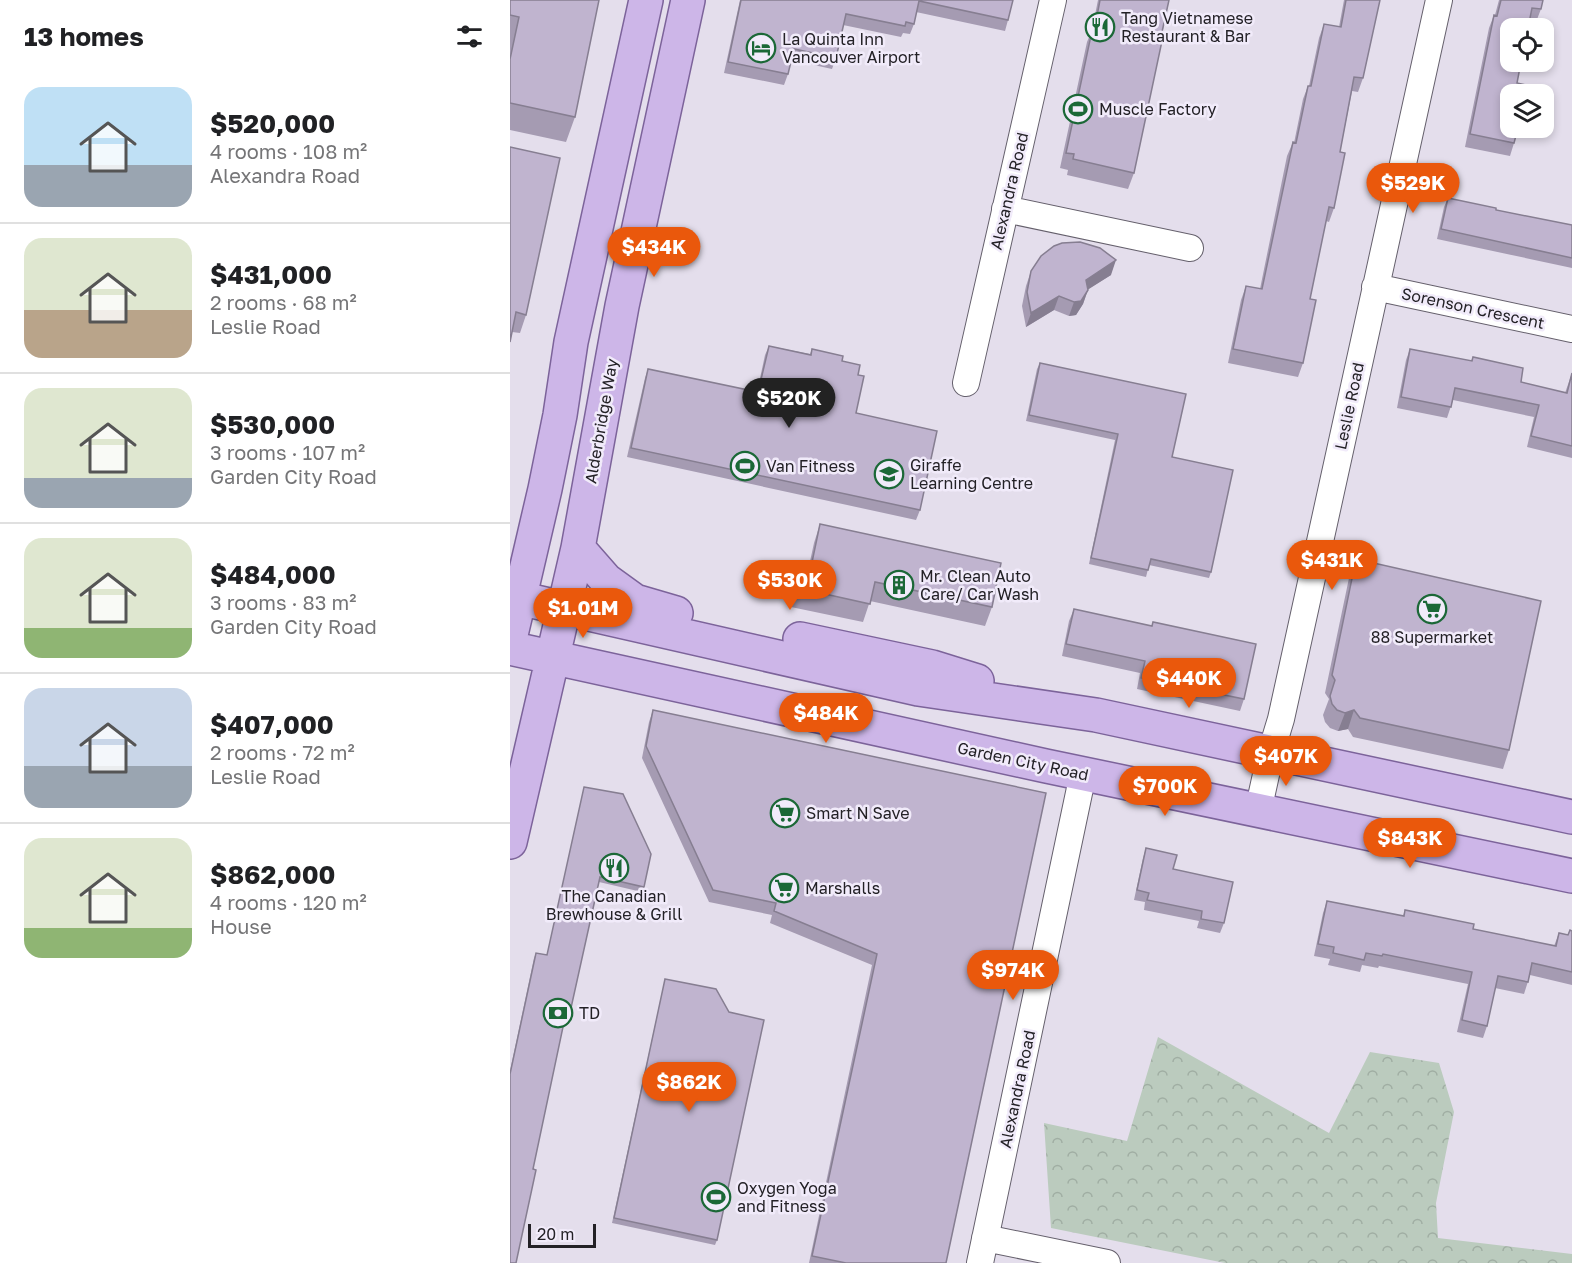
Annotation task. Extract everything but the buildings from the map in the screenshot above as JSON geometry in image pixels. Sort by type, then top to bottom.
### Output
[{"type":"main road","points":[[510,639],[515,597],[545,489],[560,415],[571,342],[646,0]]},
{"type":"main road","name":"Alderbridge Way","points":[[510,842],[578,548],[622,306],[688,0]]},
{"type":"main road","points":[[510,530],[545,489]]},
{"type":"main road","points":[[578,548],[606,580],[635,601],[668,611],[932,667],[1045,706]]},
{"type":"main road","points":[[515,597],[918,689],[1045,706],[1572,817]]},
{"type":"main road","name":"Garden City Road","points":[[510,648],[1083,774],[1572,876]]},
{"type":"street","name":"Alexandra Road","points":[[966,382],[1053,0]]},
{"type":"street","name":"Leslie Road","points":[[1258,811],[1281,719],[1439,0]]},
{"type":"street","points":[[1005,209],[1190,248]]},
{"type":"street","name":"Sorenson Crescent","points":[[1375,287],[1572,329]]},
{"type":"street","name":"Alexandra Road","points":[[980,1263],[1083,774]]},
{"type":"street","points":[[985,1238],[1107,1263]]},
{"type":"green space","points":[[1158,1037],[1329,1133],[1370,1052],[1439,1063],[1454,1112],[1436,1203],[1438,1238],[1572,1254],[1572,1263],[1225,1263],[1051,1228],[1044,1123],[1127,1141]]},
{"type":"place","name":"Tang Vietnamese Restaurant & Bar","points":[[1100,27]]},
{"type":"place","name":"La Quinta Inn Vancouver Airport","points":[[761,48]]},
{"type":"place","name":"Muscle Factory","points":[[1078,109]]},
{"type":"place","name":"Van Fitness","points":[[745,466]]},
{"type":"place","name":"Giraffe Learning Centre","points":[[889,474]]},
{"type":"place","name":"Mr. Clean Auto Care/ Car Wash","points":[[899,585]]},
{"type":"place","name":"88 Supermarket","points":[[1432,609]]},
{"type":"place","name":"Smart N Save","points":[[785,813]]},
{"type":"place","name":"The Canadian Brewhouse & Grill","points":[[614,868]]},
{"type":"place","name":"Marshalls","points":[[784,888]]},
{"type":"place","name":"TD","points":[[558,1013]]},
{"type":"place","name":"Oxygen Yoga and Fitness","points":[[716,1197]]}]
